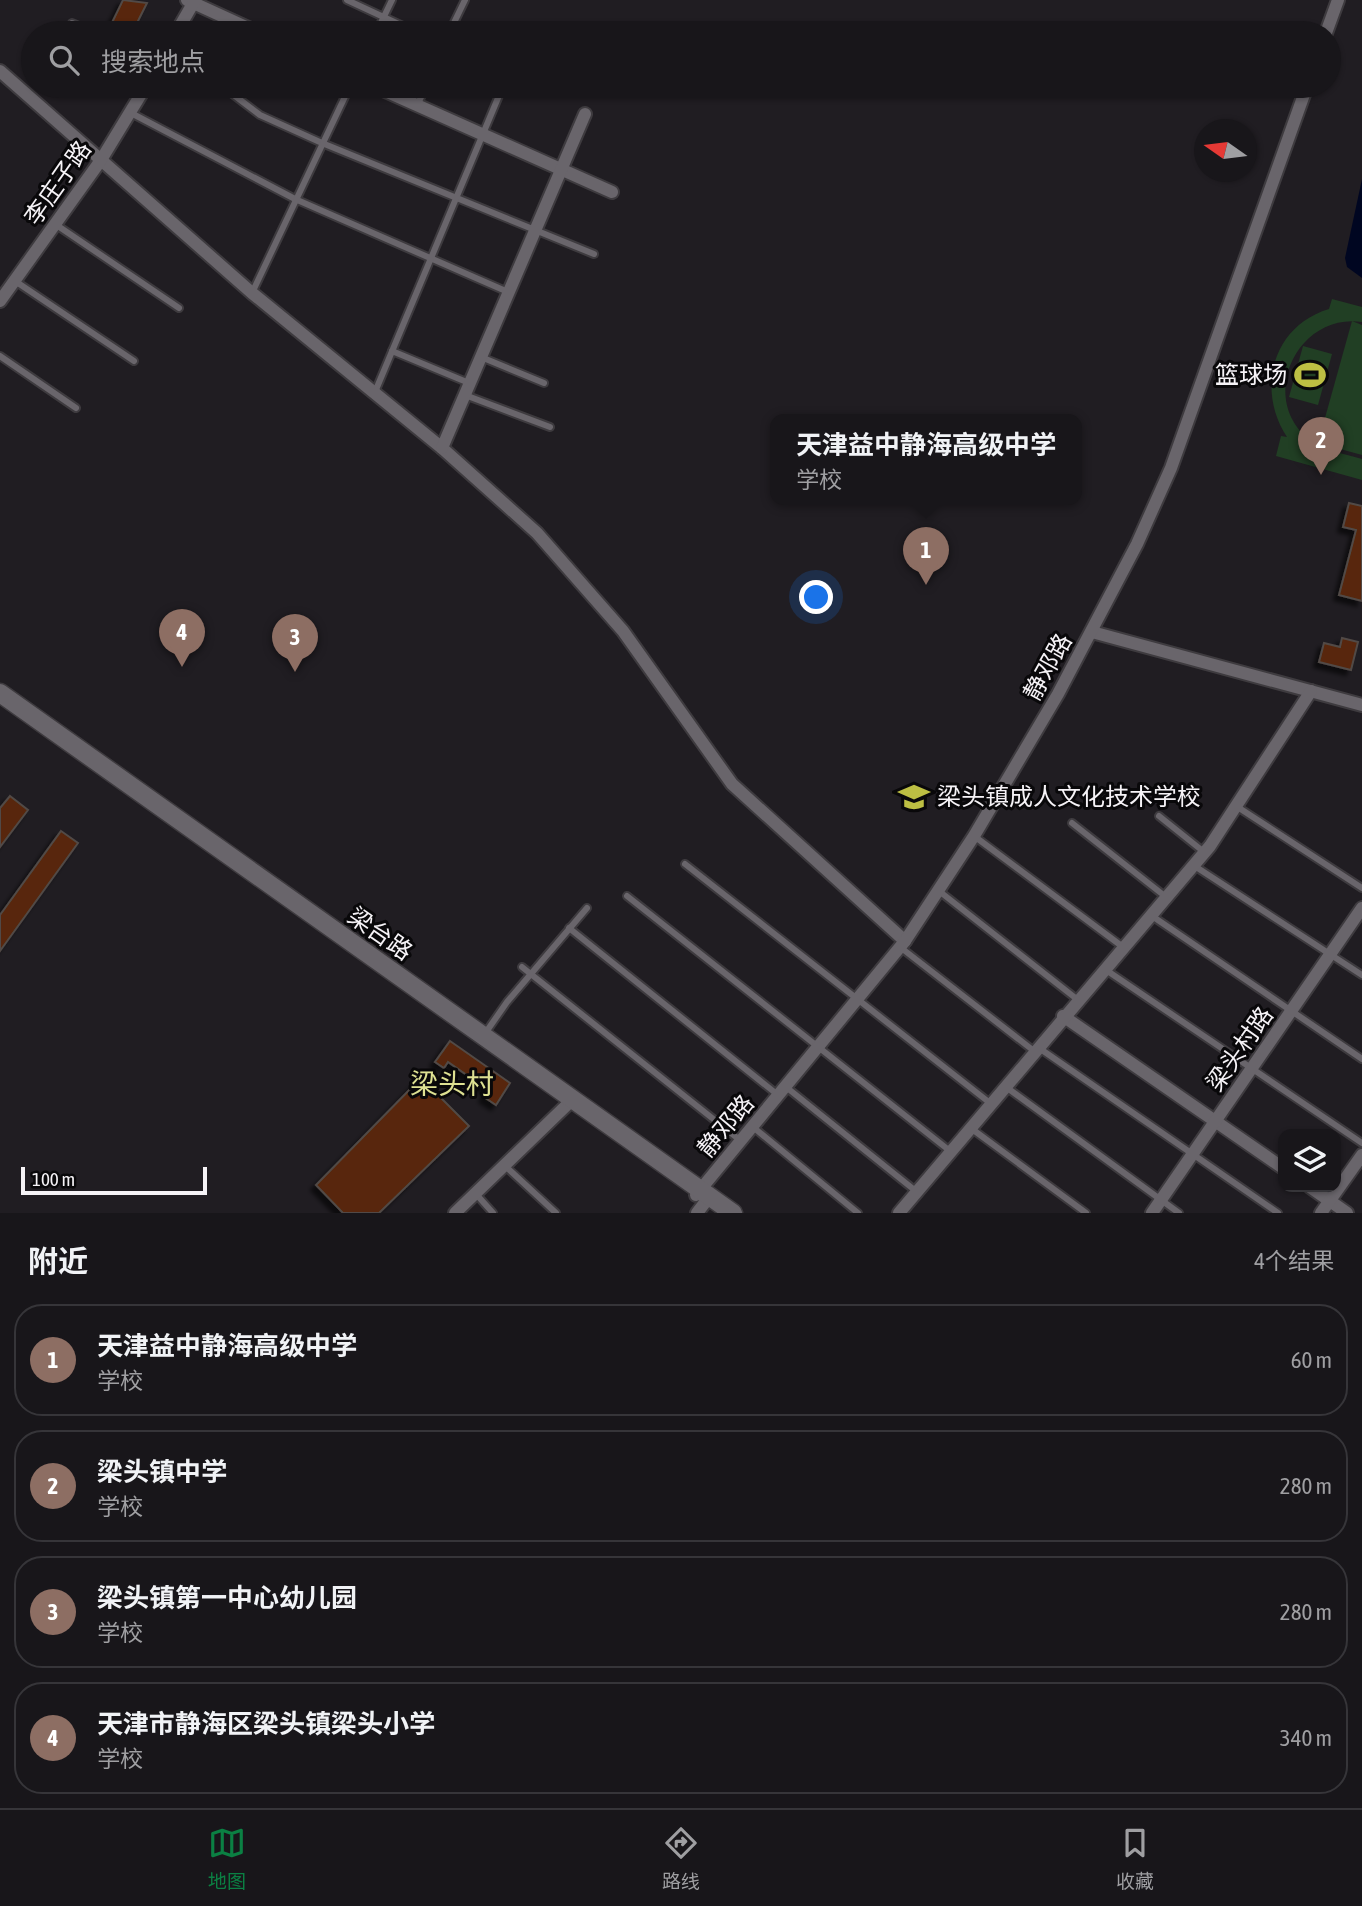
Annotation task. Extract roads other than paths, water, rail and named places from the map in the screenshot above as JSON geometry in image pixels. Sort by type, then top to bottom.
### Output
[{"type":"main road","name":"梁台路","points":[[0,693],[480,1040]]},
{"type":"main road","name":"梁台路","points":[[0,703],[570,1103],[721,1213]]},
{"type":"main road","name":"梁台路","points":[[701,1199],[733,1213]]},
{"type":"street","points":[[1330,21],[1338,0]]},
{"type":"street","points":[[182,21],[192,1],[234,21]]},
{"type":"street","points":[[0,71],[21,90]]},
{"type":"street","points":[[31,98],[252,293],[442,448],[537,533],[622,631],[733,784],[903,944]]},
{"type":"street","name":"李庄子路","points":[[0,301],[101,160],[139,98]]},
{"type":"street","points":[[399,98],[612,192]]},
{"type":"street","name":"静邓路","points":[[701,1199],[741,1141],[903,944],[974,836],[1092,632],[1171,468],[1303,98]]},
{"type":"street","points":[[442,448],[585,114]]},
{"type":"street","points":[[1092,632],[1362,705]]},
{"type":"street","points":[[899,1213],[1204,852],[1311,691]]},
{"type":"street","name":"梁头村路","points":[[1152,1213],[1362,908]]},
{"type":"street","points":[[1063,1016],[1278,1165]]},
{"type":"street","points":[[455,1213],[570,1103]]},
{"type":"street","points":[[1321,1213],[1362,1155]]},
{"type":"street","points":[[1317,1192],[1348,1213]]},
{"type":"lane","points":[[347,0],[392,21]]},
{"type":"lane","points":[[382,21],[392,0]]},
{"type":"lane","points":[[455,21],[465,0]]},
{"type":"lane","points":[[238,98],[260,115],[322,143],[594,254]]},
{"type":"lane","points":[[252,293],[343,98]]},
{"type":"lane","points":[[416,106],[420,98]]},
{"type":"lane","points":[[375,392],[498,98]]},
{"type":"lane","points":[[131,113],[295,199],[508,292]]},
{"type":"lane","points":[[55,224],[179,308]]},
{"type":"lane","points":[[15,281],[134,361]]},
{"type":"lane","points":[[392,351],[550,427]]},
{"type":"lane","points":[[0,356],[76,408]]},
{"type":"lane","points":[[481,357],[544,383]]},
{"type":"lane","points":[[1236,806],[1362,888]]},
{"type":"lane","points":[[1159,816],[1204,852]]},
{"type":"lane","points":[[1072,823],[1166,897]]},
{"type":"lane","points":[[974,836],[1123,947]]},
{"type":"lane","points":[[685,864],[990,1103]]},
{"type":"lane","points":[[1193,865],[1362,975]]},
{"type":"lane","points":[[939,891],[1078,1000]]},
{"type":"lane","points":[[627,896],[950,1151]]},
{"type":"lane","points":[[480,1040],[530,974],[587,908]]},
{"type":"lane","points":[[1150,915],[1362,1059]]},
{"type":"lane","points":[[569,928],[917,1192]]},
{"type":"lane","points":[[903,944],[1036,1049],[1278,1213]]},
{"type":"lane","points":[[522,967],[741,1141]]},
{"type":"lane","points":[[1104,969],[1362,1143]]},
{"type":"lane","points":[[1004,1086],[1179,1213]]},
{"type":"lane","points":[[753,1127],[858,1213]]},
{"type":"lane","points":[[970,1127],[1086,1213]]},
{"type":"lane","points":[[504,1165],[556,1213]]},
{"type":"lane","points":[[476,1194],[492,1213]]},
{"type":"water","points":[[1362,179],[1362,278],[1347,267],[1345,258]]},
{"type":"place","name":"篮球场","points":[[1310,375]]},
{"type":"place","name":"梁头镇中学","points":[[1321,475]]},
{"type":"place","name":"天津益中静海高级中学","points":[[926,585]]},
{"type":"place","name":"天津市静海区梁头镇梁头小学","points":[[182,667]]},
{"type":"place","name":"梁头镇第一中心幼儿园","points":[[295,672]]},
{"type":"place","name":"梁头镇成人文化技术学校","points":[[914,797]]},
{"type":"district","name":"梁头村","points":[[452,1084]]}]
